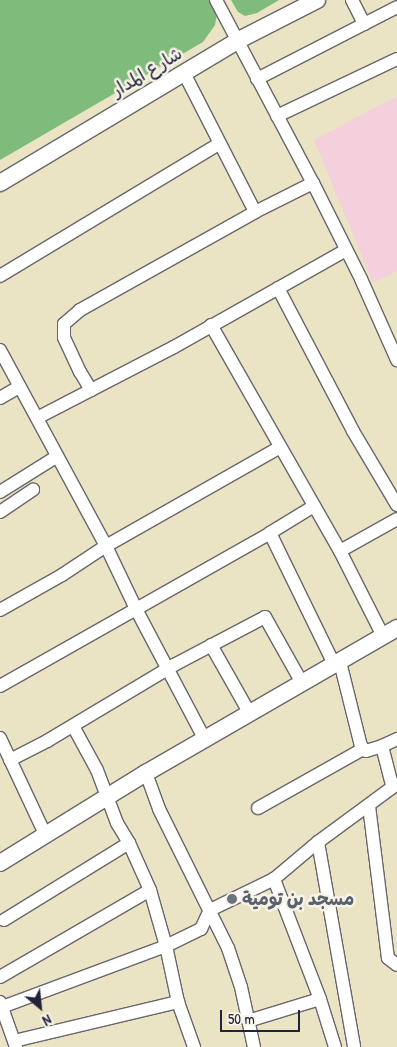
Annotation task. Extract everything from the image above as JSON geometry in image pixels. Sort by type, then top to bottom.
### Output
[{"type":"street","points":[[216,0],[392,335],[397,360]]},
{"type":"street","name":"شارع المدار","points":[[0,182],[237,41],[317,0]]},
{"type":"street","points":[[352,0],[364,24]]},
{"type":"street","points":[[257,78],[397,7]]},
{"type":"street","points":[[277,116],[397,59]]},
{"type":"street","points":[[184,72],[254,212]]},
{"type":"street","points":[[0,276],[219,144]]},
{"type":"street","points":[[92,390],[80,372],[64,337],[64,324],[80,310],[254,212],[313,183]]},
{"type":"street","points":[[37,418],[92,390],[346,250]]},
{"type":"street","points":[[278,288],[353,431],[397,505]]},
{"type":"street","points":[[0,863],[146,774],[390,632],[340,551],[211,325]]},
{"type":"street","points":[[0,350],[56,457],[106,546],[136,609],[205,740]]},
{"type":"street","points":[[0,398],[19,387]]},
{"type":"street","points":[[0,610],[62,575],[106,546],[280,447]]},
{"type":"street","points":[[0,492],[56,457]]},
{"type":"street","points":[[0,512],[33,490]]},
{"type":"street","points":[[0,686],[270,533],[314,506]]},
{"type":"street","points":[[340,551],[397,519]]},
{"type":"street","points":[[270,533],[337,663],[363,749]]},
{"type":"street","points":[[10,760],[73,726],[168,668],[265,617],[302,683]]},
{"type":"street","points":[[211,645],[250,714]]},
{"type":"street","points":[[73,726],[97,770],[117,823],[130,843],[150,890],[166,946],[178,1002],[194,1047]]},
{"type":"street","points":[[0,738],[45,834]]},
{"type":"street","points":[[258,808],[363,749],[366,751],[397,739]]},
{"type":"street","points":[[178,1002],[15,1044],[1,1004],[166,946],[201,929],[210,910],[274,879],[318,842],[369,806],[395,784],[382,746]]},
{"type":"street","points":[[146,774],[159,809],[228,948],[241,987],[254,1047]]},
{"type":"street","points":[[369,806],[388,958],[397,965]]},
{"type":"street","points":[[318,842],[354,1047]]},
{"type":"street","points":[[4,920],[130,843]]},
{"type":"street","points":[[274,879],[320,998],[334,1047]]},
{"type":"street","points":[[0,977],[150,890]]},
{"type":"street","points":[[248,1021],[320,998]]},
{"type":"shaded area","points":[[397,96],[397,271],[373,283],[314,140]]},
{"type":"green space","points":[[0,0],[216,0],[219,4],[215,25],[203,42],[0,160]]},
{"type":"green space","points":[[231,0],[279,0],[257,13],[245,16],[238,12]]},
{"type":"place","name":"مسجد بن تومية","points":[[232,899]]}]
